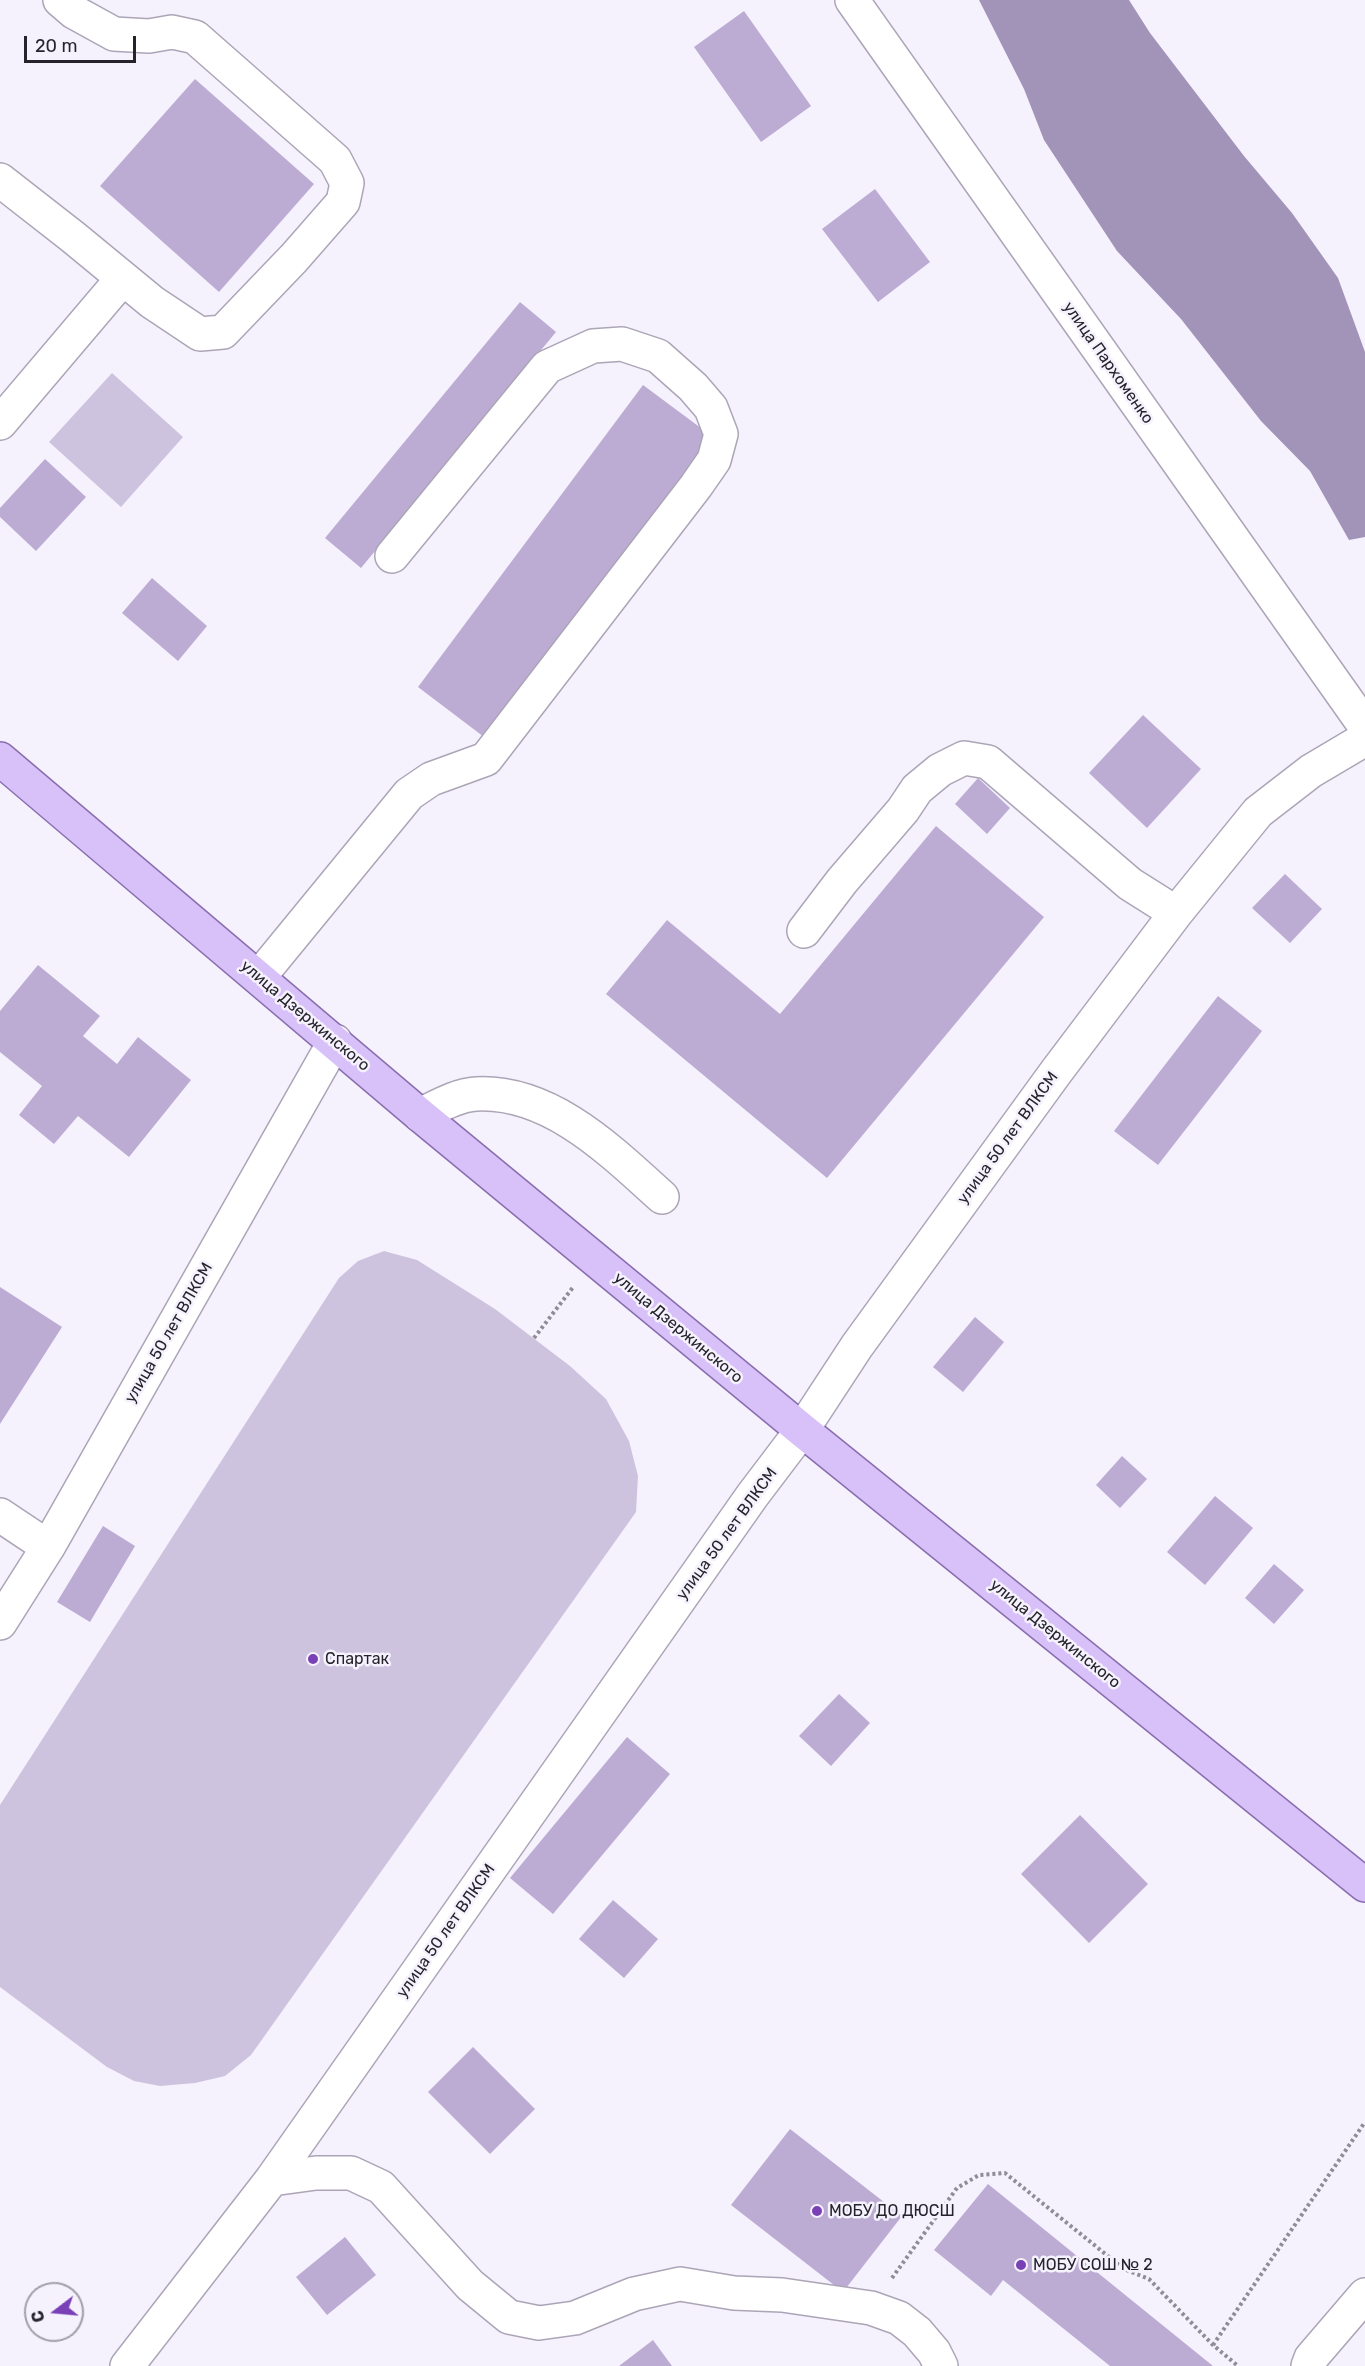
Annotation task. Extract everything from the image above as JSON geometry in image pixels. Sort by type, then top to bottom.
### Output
[{"type":"main road","name":"улица Дзержинского","points":[[0,759],[420,1115],[802,1430],[1365,1885]]},
{"type":"lane","points":[[0,180],[152,302],[200,334],[223,332],[294,258],[343,202],[347,183],[335,160],[195,37],[172,32],[149,36],[114,34],[74,12],[60,0]]},
{"type":"lane","name":"улица Пархоменко","points":[[852,0],[1365,726]]},
{"type":"lane","points":[[0,423],[123,278]]},
{"type":"lane","points":[[259,977],[410,794],[430,779],[486,759],[696,486],[714,459],[721,434],[711,408],[693,387],[657,356],[622,344],[593,346],[547,367],[392,556]]},
{"type":"lane","name":"улица 50 лет ВЛКСМ","points":[[127,2366],[272,2179],[739,1515],[802,1430],[864,1336],[1056,1072],[1176,913],[1258,812],[1311,771],[1365,739]]},
{"type":"lane","points":[[804,931],[842,881],[903,810],[917,789],[940,770],[964,758],[988,762],[1130,884],[1176,913]]},
{"type":"lane","name":"улица 50 лет ВЛКСМ","points":[[0,1623],[48,1547],[335,1041]]},
{"type":"lane","points":[[420,1115],[447,1102],[475,1094],[508,1097],[537,1104],[581,1129],[624,1162],[662,1197]]},
{"type":"lane","points":[[0,1515],[48,1547]]},
{"type":"lane","points":[[272,2179],[316,2173],[351,2173],[381,2187],[470,2285],[508,2317],[539,2323],[574,2318],[634,2294],[680,2284],[734,2293],[782,2295],[871,2308],[899,2318],[918,2332],[934,2352],[941,2366]]},
{"type":"lane","points":[[1308,2366],[1311,2358],[1365,2295]]},
{"type":"path","points":[[534,1338],[595,1259]]},
{"type":"path","points":[[1213,2345],[1365,2122]]},
{"type":"path","points":[[871,2308],[957,2188],[979,2175],[1005,2174],[1124,2269],[1149,2279],[1213,2345],[1238,2366]]},
{"type":"shaded area","points":[[979,0],[1129,0],[1150,33],[1244,156],[1292,213],[1338,278],[1365,352],[1365,537],[1349,540],[1310,471],[1261,421],[1181,319],[1117,251],[1044,140],[1024,89]]},
{"type":"shaded area","points":[[112,373],[183,437],[121,507],[49,442]]},
{"type":"shaded area","name":"Спартак","points":[[384,1251],[417,1260],[495,1309],[570,1366],[606,1399],[629,1441],[638,1476],[636,1512],[251,2055],[225,2076],[195,2083],[160,2086],[134,2081],[107,2067],[0,1987],[0,1805],[339,1278],[358,1261]]},
{"type":"building","points":[[744,11],[811,106],[761,142],[694,47]]},
{"type":"building","points":[[195,79],[314,184],[219,292],[100,186]]},
{"type":"building","points":[[875,189],[930,262],[878,302],[822,229]]},
{"type":"building","points":[[520,302],[556,332],[361,568],[325,538]]},
{"type":"building","points":[[643,385],[713,437],[488,740],[418,687]]},
{"type":"building","points":[[45,459],[86,497],[36,551],[0,517],[0,508]]},
{"type":"building","points":[[152,578],[207,626],[178,661],[122,613]]},
{"type":"building","points":[[1143,715],[1201,769],[1147,828],[1089,773]]},
{"type":"building","points":[[978,778],[1010,808],[987,834],[955,804]]},
{"type":"building","points":[[936,826],[1044,917],[827,1178],[606,994],[667,920],[780,1014]]},
{"type":"building","points":[[1285,874],[1322,909],[1290,943],[1252,908]]},
{"type":"building","points":[[38,965],[100,1016],[83,1036],[117,1064],[138,1037],[191,1080],[129,1157],[78,1116],[54,1144],[19,1115],[42,1086],[0,1052],[0,1011]]},
{"type":"building","points":[[1218,996],[1262,1031],[1158,1165],[1114,1131]]},
{"type":"building","points":[[0,1287],[62,1327],[0,1424]]},
{"type":"building","points":[[975,1317],[1004,1342],[963,1392],[933,1367]]},
{"type":"building","points":[[1122,1456],[1147,1479],[1120,1508],[1096,1485]]},
{"type":"building","points":[[1215,1496],[1253,1528],[1205,1585],[1167,1552]]},
{"type":"building","points":[[103,1526],[135,1546],[90,1622],[57,1602]]},
{"type":"building","points":[[1274,1564],[1304,1590],[1274,1624],[1245,1598]]},
{"type":"building","points":[[839,1694],[870,1723],[831,1766],[799,1736]]},
{"type":"building","points":[[627,1737],[670,1774],[553,1914],[510,1878]]},
{"type":"building","points":[[1080,1815],[1148,1884],[1089,1943],[1021,1874]]},
{"type":"building","points":[[613,1900],[658,1939],[624,1978],[579,1939]]},
{"type":"building","points":[[473,2047],[535,2109],[490,2154],[428,2092]]},
{"type":"building","name":"МОБУ ДО ДЮСШ","points":[[790,2129],[902,2216],[843,2292],[731,2205]]},
{"type":"building","name":"МОБУ СОШ № 2","points":[[988,2184],[1213,2366],[1110,2366],[1003,2280],[991,2296],[934,2250]]},
{"type":"building","points":[[345,2237],[376,2275],[327,2315],[296,2277]]},
{"type":"building","points":[[653,2340],[672,2366],[619,2366]]},
{"type":"place","name":"Спартак","points":[[313,1659]]},
{"type":"place","name":"МОБУ ДО ДЮСШ","points":[[817,2211]]},
{"type":"place","name":"МОБУ СОШ № 2","points":[[1021,2265]]}]
